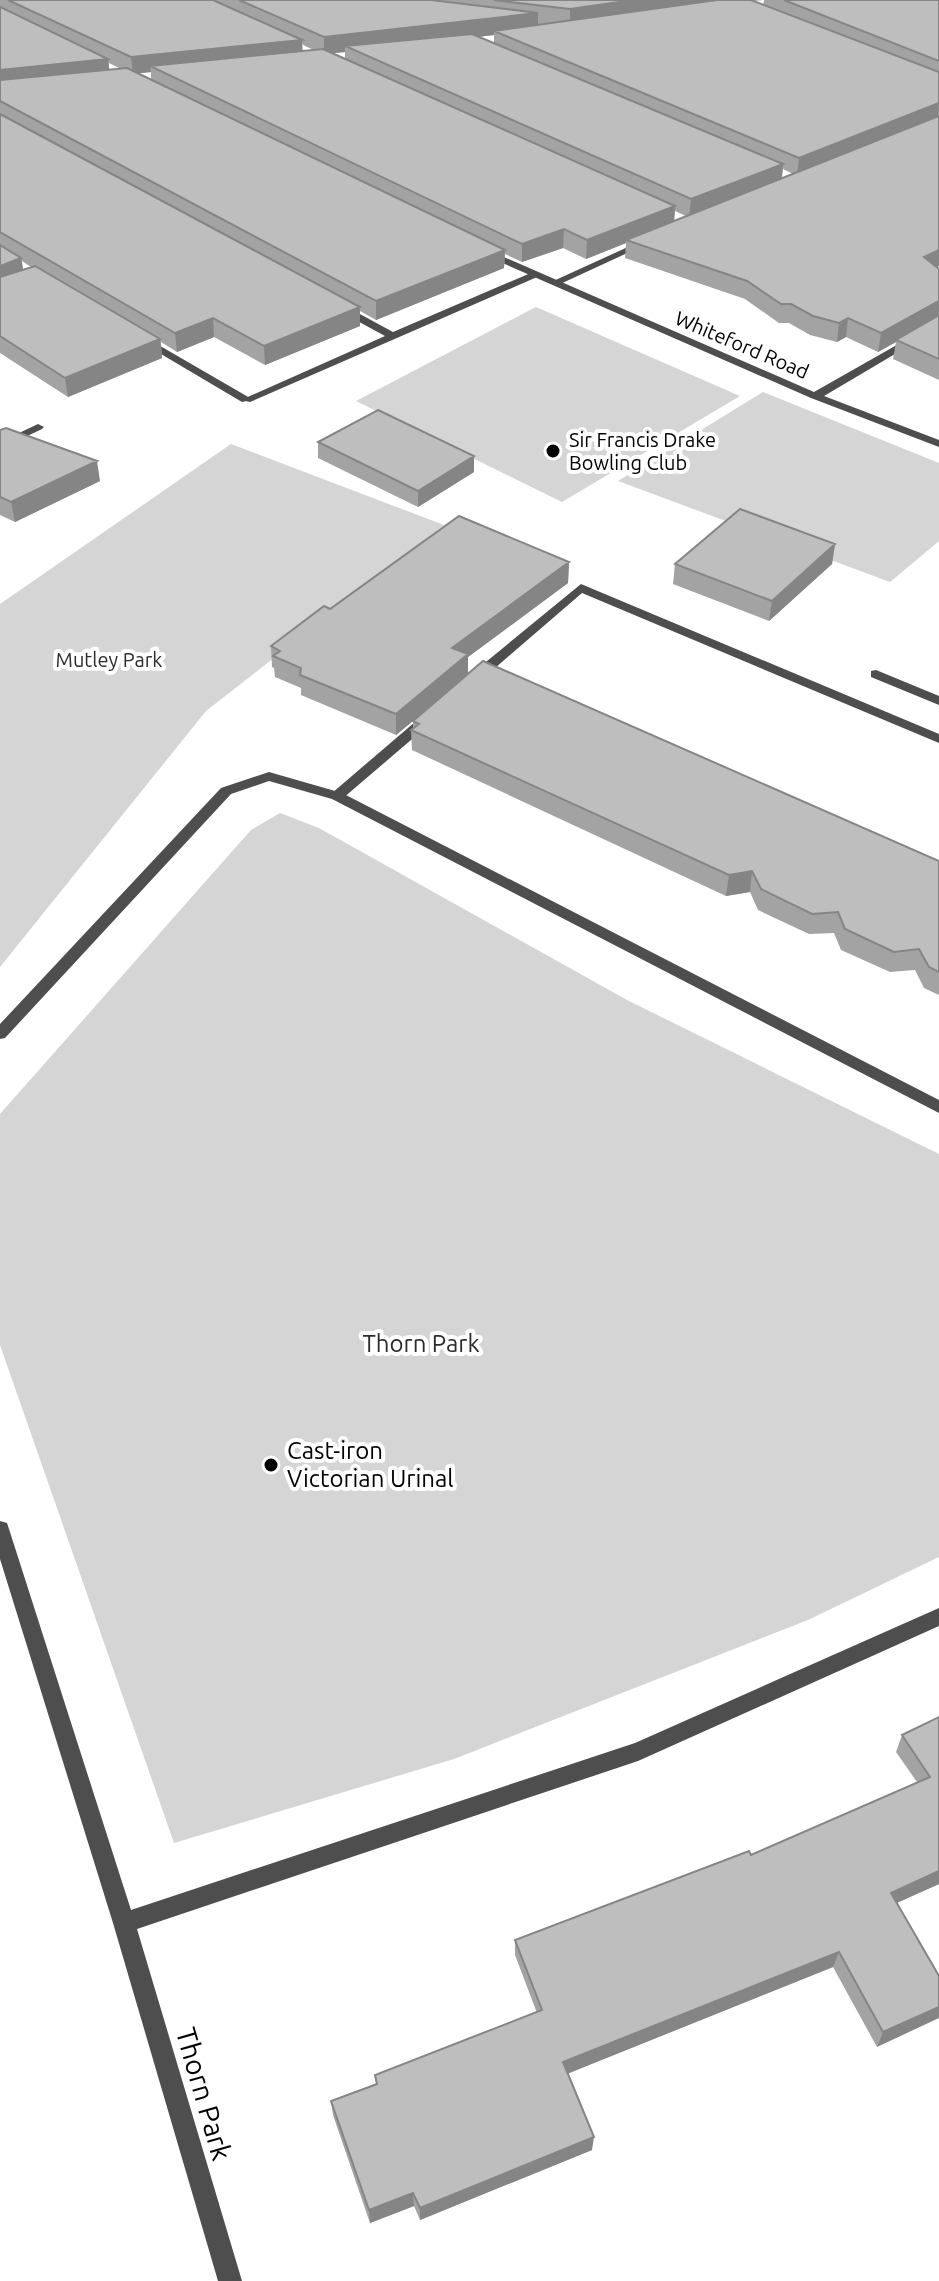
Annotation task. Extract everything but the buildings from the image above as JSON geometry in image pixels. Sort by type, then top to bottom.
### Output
[{"type":"street","points":[[554,283],[661,236]]},
{"type":"street","name":"Whiteford Road","points":[[476,247],[533,275],[815,396],[939,444]]},
{"type":"street","points":[[129,331],[246,400],[533,275]]},
{"type":"street","points":[[336,305],[391,335]]},
{"type":"street","points":[[815,396],[939,324]]},
{"type":"street","points":[[0,446],[38,427]]},
{"type":"street","points":[[459,692],[581,588],[939,739]]},
{"type":"street","points":[[876,674],[939,701]]},
{"type":"street","points":[[337,796],[435,713]]},
{"type":"street","points":[[0,1034],[226,791],[269,776],[337,796],[939,1107]]},
{"type":"street","name":"Thorn Park","points":[[0,1529],[124,1923],[230,2281]]},
{"type":"street","points":[[124,1923],[638,1751],[939,1617]]},
{"type":"green space","name":"Sir Francis Drake Bowling Club","points":[[536,307],[740,396],[562,502],[356,401]]},
{"type":"green space","points":[[763,392],[939,463],[939,541],[890,582],[618,481]]},
{"type":"green space","name":"Mutley Park","points":[[231,444],[444,525],[206,711],[0,967],[0,604]]},
{"type":"green space","name":"Thorn Park","points":[[280,813],[319,828],[627,1000],[939,1154],[939,1557],[808,1620],[454,1759],[174,1843],[0,1345],[0,1114],[251,830]]},
{"type":"place","name":"Sir Francis Drake Bowling Club","points":[[553,451]]},
{"type":"place","name":"Cast-iron Victorian Urinal","points":[[271,1465]]}]
